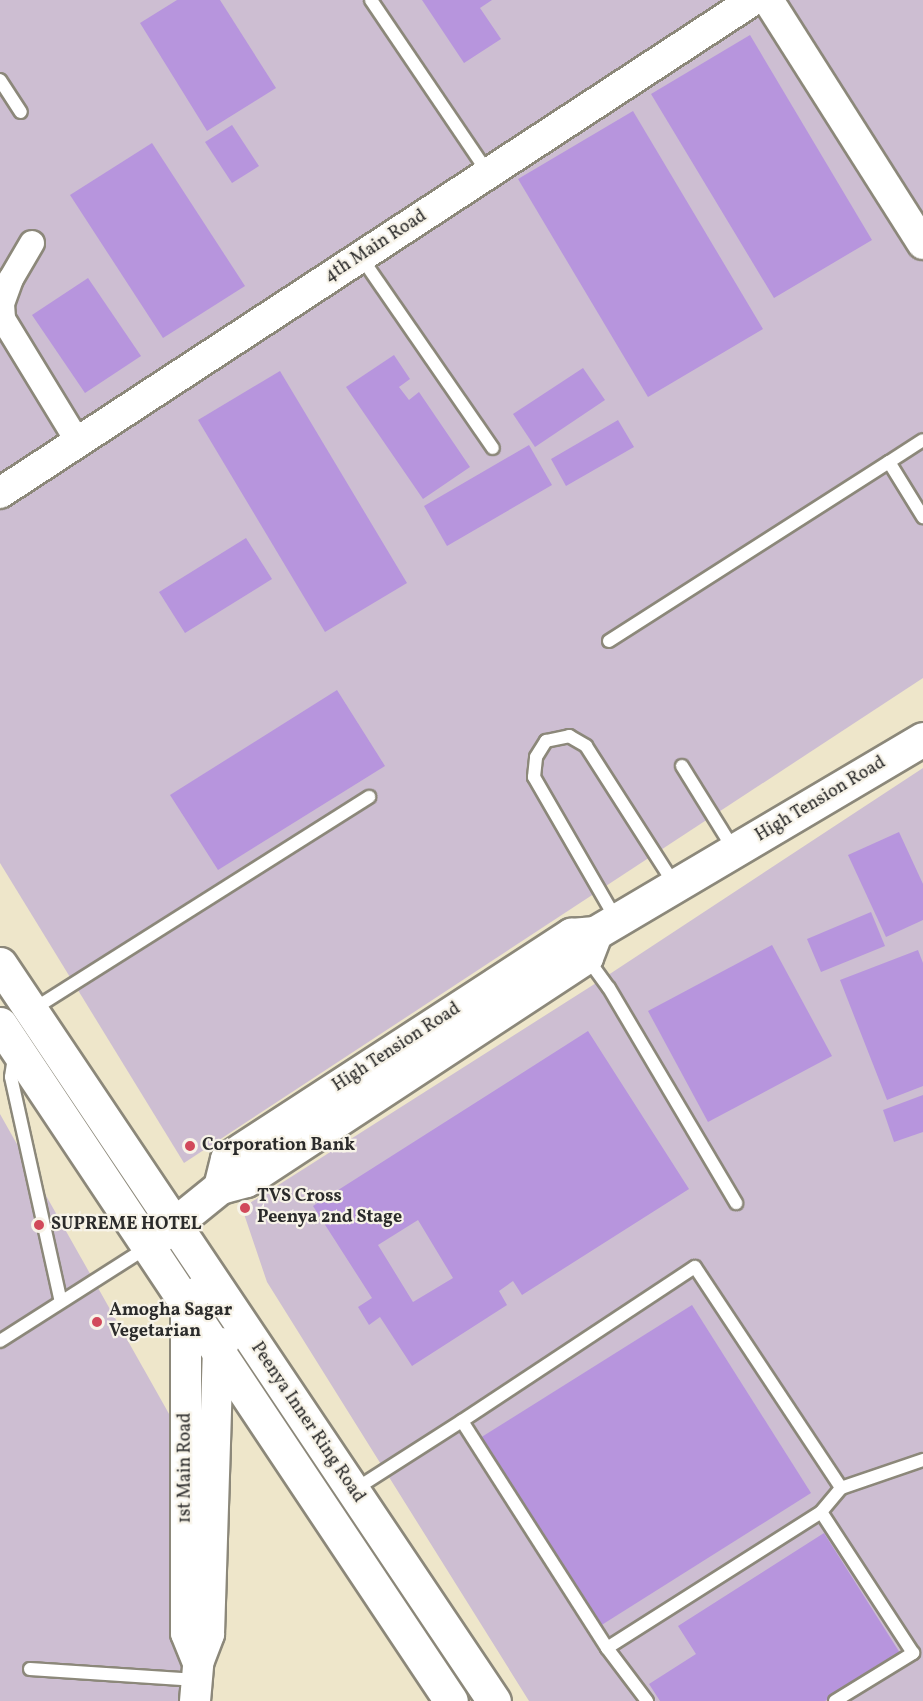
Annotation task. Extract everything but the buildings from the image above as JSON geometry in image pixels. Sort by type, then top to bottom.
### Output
[{"type":"main road","name":"High Tension Road","points":[[146,1248],[173,1223],[220,1187],[227,1159],[571,935],[599,937],[675,886],[923,740]]},
{"type":"main road","name":"Peenya Inner Ring Road","points":[[0,964],[173,1223],[218,1350],[451,1701]]},
{"type":"main road","name":"Peenya Inner Ring Road","points":[[0,1024],[146,1248],[240,1325],[494,1701]]},
{"type":"street","name":"4th Main Road","points":[[0,493],[753,0]]},
{"type":"street","points":[[768,0],[923,244]]},
{"type":"street","points":[[32,243],[11,279],[2,304],[3,319],[78,442]]},
{"type":"street","name":"1st Main Road","points":[[196,1681],[186,1633],[199,1292]]},
{"type":"street","points":[[218,1350],[240,1325]]},
{"type":"street","name":"1st Main Road","points":[[196,1681],[209,1634],[218,1350]]},
{"type":"lane","points":[[370,0],[489,174]]},
{"type":"lane","points":[[0,80],[21,112]]},
{"type":"lane","points":[[361,256],[493,448]]},
{"type":"lane","points":[[609,641],[923,440]]},
{"type":"lane","points":[[889,462],[923,517]]},
{"type":"lane","points":[[675,886],[586,746],[569,736],[546,741],[536,757],[534,777],[599,937],[609,988],[736,1203]]},
{"type":"lane","points":[[682,766],[735,851]]},
{"type":"lane","points":[[31,1011],[369,797]]},
{"type":"lane","points":[[22,1058],[13,1064],[11,1077],[61,1302]]},
{"type":"lane","points":[[0,1341],[146,1248]]},
{"type":"lane","points":[[352,1491],[695,1267],[841,1488]]},
{"type":"lane","points":[[462,1421],[607,1648],[647,1701]]},
{"type":"lane","points":[[607,1648],[821,1512],[841,1488],[923,1460]]},
{"type":"lane","points":[[821,1512],[913,1653],[835,1701]]},
{"type":"lane","points":[[30,1669],[196,1681]]},
{"type":"shaded area","points":[[0,0],[923,0],[923,678],[184,1163],[0,863]]},
{"type":"shaded area","points":[[923,768],[923,1701],[529,1701],[267,1282],[242,1208],[593,985]]},
{"type":"shaded area","points":[[0,1114],[186,1444],[192,1701],[0,1701]]},
{"type":"place","name":"Corporation Bank","points":[[190,1146]]},
{"type":"place","name":"TVS Cross Peenya 2nd Stage","points":[[245,1208]]},
{"type":"place","name":"SUPREME HOTEL","points":[[39,1225]]},
{"type":"place","name":"Amogha Sagar Vegetarian","points":[[97,1322]]}]
